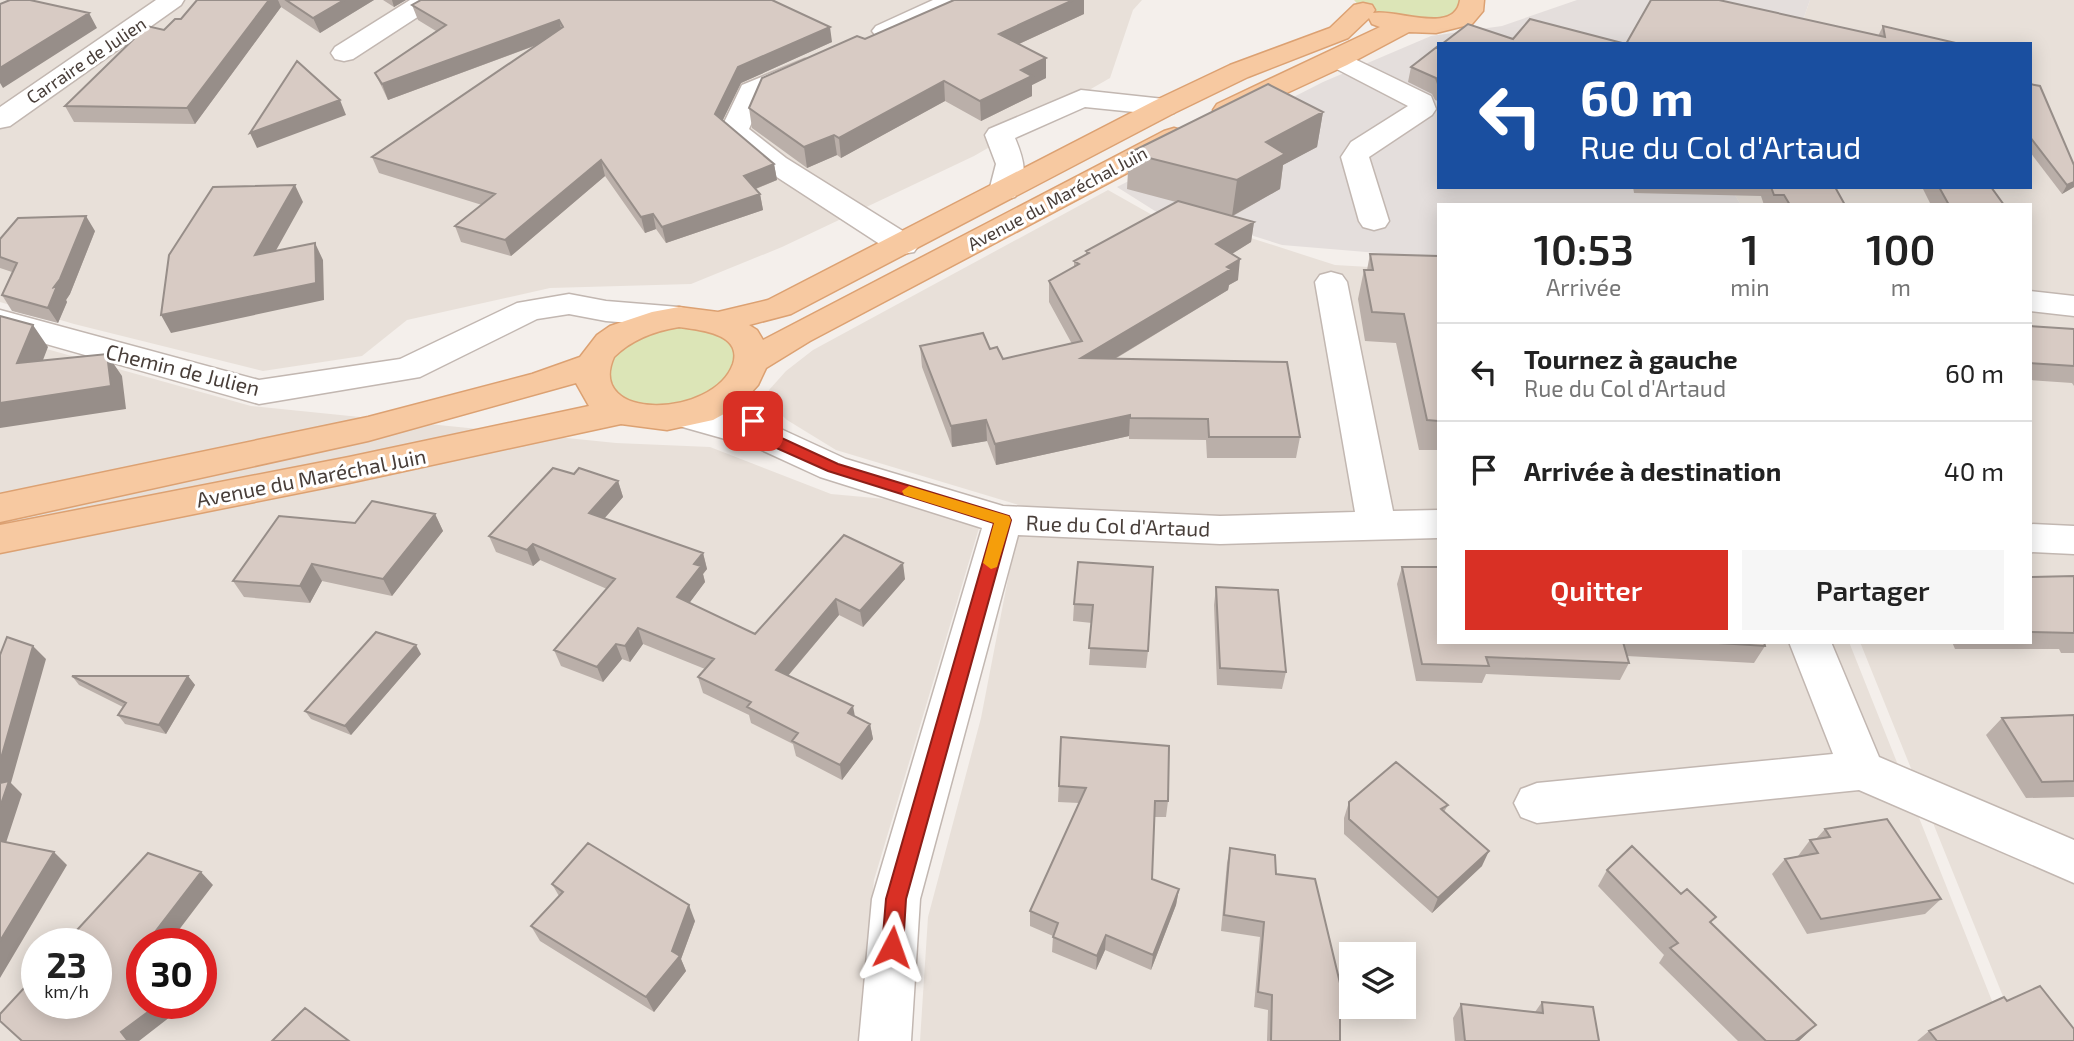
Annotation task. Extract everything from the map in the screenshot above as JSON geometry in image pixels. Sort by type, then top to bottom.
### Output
[{"type":"main road","points":[[1359,5],[1403,25],[1443,25],[1458,21],[1469,14],[1479,2]]},
{"type":"main road","name":"Avenue du Maréchal Juin","points":[[720,322],[779,307],[903,245],[1164,107],[1239,71],[1339,33],[1359,5]]},
{"type":"main road","name":"Avenue du Maréchal Juin","points":[[752,361],[798,333],[1227,110],[1338,59],[1403,25]]},
{"type":"main road","points":[[679,317],[701,317],[735,328],[751,349],[752,361],[748,376],[720,403],[670,419],[644,418],[621,412],[605,403],[596,391],[593,377],[604,339],[635,327],[679,317]]},
{"type":"main road","name":"Avenue du Maréchal Juin","points":[[0,508],[369,429],[542,383],[604,339]]},
{"type":"main road","name":"Avenue du Maréchal Juin","points":[[0,539],[376,465],[621,412]]},
{"type":"street","name":"Carraire de Julien","points":[[0,120],[172,0]]},
{"type":"street","points":[[344,53],[427,0]]},
{"type":"street","points":[[903,245],[776,164],[734,131],[752,91],[953,0]]},
{"type":"street","points":[[1338,59],[1420,102],[1422,109],[1361,148],[1355,158],[1374,221]]},
{"type":"street","points":[[1004,191],[1011,164],[999,135],[1080,98],[1164,107]]},
{"type":"street","points":[[1331,282],[1376,524]]},
{"type":"street","points":[[2032,300],[2074,306]]},
{"type":"street","name":"Chemin de Julien","points":[[0,320],[259,392],[408,369],[529,310],[569,304],[604,339]]},
{"type":"street","name":"Rue du Col d'Artaud","points":[[732,394],[737,404],[770,439]]},
{"type":"street","name":"Rue du Col d'Artaud","points":[[685,415],[770,439],[833,468],[1003,520],[1220,530],[1437,524]]},
{"type":"street","points":[[886,1041],[896,899],[1003,520]]},
{"type":"street","points":[[2032,538],[2074,540]]},
{"type":"street","points":[[1811,644],[1862,771]]},
{"type":"street","points":[[1537,803],[1862,771],[2074,862]]},
{"type":"shaded area","points":[[0,0],[1142,0],[1133,10],[1110,78],[974,156],[782,247],[691,284],[550,288],[407,320],[362,356],[263,371],[74,324],[0,302]]},
{"type":"shaded area","points":[[1577,0],[1810,0],[1803,20],[1860,30],[1862,42],[1437,42],[1437,189],[1731,189],[1740,203],[1437,203],[1437,258],[1282,245],[1199,219],[1174,223],[1117,187],[1323,82],[1431,36],[1502,26]]},
{"type":"shaded area","points":[[1810,0],[2074,0],[2074,1041],[2021,1041],[1861,644],[2032,644],[2032,203],[1740,203],[1731,189],[2032,189],[2032,42],[1857,42],[1803,20]]},
{"type":"shaded area","points":[[1108,190],[1170,225],[1198,221],[1335,265],[1437,271],[1437,644],[1850,644],[2008,1041],[920,1041],[928,917],[981,718],[1022,506],[836,450],[787,420],[771,405],[769,390],[786,371],[813,350]]},
{"type":"shaded area","points":[[0,336],[251,406],[616,443],[710,447],[831,494],[985,508],[874,880],[860,1041],[0,1041]]},
{"type":"green space","points":[[1354,0],[1472,0],[1469,14],[1424,27],[1363,10]]},
{"type":"green space","points":[[657,320],[745,338],[720,403],[620,412],[595,364]]},
{"type":"building","points":[[10,0],[30,0],[89,13],[0,68],[0,4]]},
{"type":"building","points":[[197,0],[269,0],[187,108],[65,106],[147,26],[164,30],[175,19],[181,19]]},
{"type":"building","points":[[286,0],[344,0],[313,18]]},
{"type":"building","points":[[421,0],[772,0],[830,27],[738,67],[715,114],[774,164],[744,176],[760,194],[662,227],[653,214],[641,217],[601,160],[505,240],[455,226],[495,194],[372,157],[563,27],[559,20],[382,84],[375,73],[446,25],[412,5]]},
{"type":"building","points":[[954,0],[1073,0],[999,34],[1046,58],[1021,70],[1032,76],[980,101],[944,81],[839,138],[834,135],[804,147],[749,108],[762,78],[857,36],[865,39]]},
{"type":"building","points":[[1651,0],[1719,0],[1885,37],[1883,26],[1951,42],[1627,42]]},
{"type":"building","points":[[1530,19],[1618,42],[1445,42],[1468,24],[1513,39]]},
{"type":"building","points":[[1437,47],[1437,81],[1436,78],[1411,67]]},
{"type":"building","points":[[297,61],[340,100],[250,133]]},
{"type":"building","points":[[1268,84],[1323,112],[1266,142],[1285,154],[1237,180],[1129,153]]},
{"type":"building","points":[[2032,84],[2040,86],[2074,165],[2074,182],[2067,185],[2032,140]]},
{"type":"building","points":[[295,185],[255,255],[315,243],[316,283],[161,315],[169,255],[213,187]]},
{"type":"building","points":[[1772,189],[1836,189],[1844,203],[1789,203],[1784,195],[1774,195]]},
{"type":"building","points":[[1940,189],[1992,189],[2003,203],[1948,203]]},
{"type":"building","points":[[1178,201],[1254,222],[1216,244],[1240,259],[1227,267],[1231,269],[1081,358],[1287,362],[1300,437],[1209,437],[1208,419],[1130,418],[1130,415],[995,444],[986,420],[951,426],[920,346],[983,333],[990,349],[997,347],[1003,359],[1082,341],[1049,281],[1079,264],[1074,261],[1089,253],[1086,251]]},
{"type":"building","points":[[86,216],[60,279],[54,287],[57,286],[48,308],[2,295],[17,263],[0,257],[0,239],[18,218]]},
{"type":"building","points":[[1370,254],[1437,256],[1437,421],[1427,420],[1404,314],[1372,312],[1364,270],[1373,270]]},
{"type":"building","points":[[0,316],[33,325],[17,363],[107,354],[111,386],[0,403]]},
{"type":"building","points":[[2032,326],[2074,329],[2074,366],[2032,363]]},
{"type":"building","points":[[553,468],[574,474],[579,468],[618,481],[589,513],[703,553],[694,564],[701,566],[677,597],[755,634],[844,535],[903,563],[860,611],[836,599],[776,670],[853,706],[848,713],[870,724],[840,765],[792,741],[798,733],[747,707],[751,702],[698,677],[714,659],[638,628],[625,646],[616,644],[597,667],[554,650],[615,579],[533,544],[527,550],[489,536]]},
{"type":"building","points":[[372,501],[435,514],[383,579],[312,564],[300,586],[233,581],[279,516],[355,523]]},
{"type":"building","points":[[1078,562],[1153,567],[1148,651],[1089,648],[1093,605],[1074,604]]},
{"type":"building","points":[[1402,567],[1437,567],[1437,644],[1624,644],[1629,663],[1486,657],[1489,666],[1422,664]]},
{"type":"building","points":[[2074,576],[2074,633],[2032,632],[2032,577]]},
{"type":"building","points":[[1216,587],[1278,590],[1286,672],[1220,668]]},
{"type":"building","points":[[376,632],[416,645],[345,726],[305,711]]},
{"type":"building","points":[[7,637],[33,646],[0,762],[0,655]]},
{"type":"building","points":[[1734,644],[1764,644],[1765,646]]},
{"type":"building","points":[[72,676],[188,676],[159,725],[118,715],[126,703]]},
{"type":"building","points":[[2074,715],[2074,781],[2042,782],[2002,718]]},
{"type":"building","points":[[1061,737],[1169,746],[1168,801],[1155,801],[1152,879],[1179,889],[1153,955],[1106,935],[1097,956],[1053,937],[1058,923],[1030,911],[1086,788],[1059,786]]},
{"type":"building","points":[[1396,762],[1448,805],[1441,809],[1489,851],[1438,898],[1349,819],[1349,802]]},
{"type":"building","points":[[9,781],[0,807],[0,783]]},
{"type":"building","points":[[1887,819],[1941,899],[1821,919],[1785,859],[1818,853],[1810,840],[1830,837],[1825,829]]},
{"type":"building","points":[[0,841],[54,852],[0,941]]},
{"type":"building","points":[[588,843],[689,905],[672,951],[680,956],[646,997],[531,926],[563,892],[552,884]]},
{"type":"building","points":[[1632,846],[1681,894],[1687,889],[1716,917],[1710,922],[1816,1025],[1795,1041],[1766,1041],[1670,948],[1678,943],[1607,870]]},
{"type":"building","points":[[1230,848],[1275,855],[1276,874],[1315,879],[1339,979],[1340,1041],[1271,1041],[1272,995],[1258,992],[1264,922],[1224,915]]},
{"type":"building","points":[[148,853],[201,872],[158,928],[126,928],[126,1019],[138,1019],[121,1032],[128,1041],[22,1041],[0,1021],[0,1014],[21,991],[21,1019],[112,1019],[112,928],[79,928]]},
{"type":"building","points":[[2040,986],[2074,1029],[2074,1041],[1937,1041],[1929,1031],[2004,997],[2007,1001]]},
{"type":"building","points":[[1542,1002],[1593,1007],[1599,1041],[1465,1041],[1461,1004],[1543,1013]]},
{"type":"building","points":[[305,1008],[349,1041],[272,1041]]},
{"type":"slow traffic","points":[[909,491],[1003,520],[991,563]]},
{"type":"route","points":[[753,421],[770,439],[833,468],[1003,520],[896,899],[892,947]]}]
